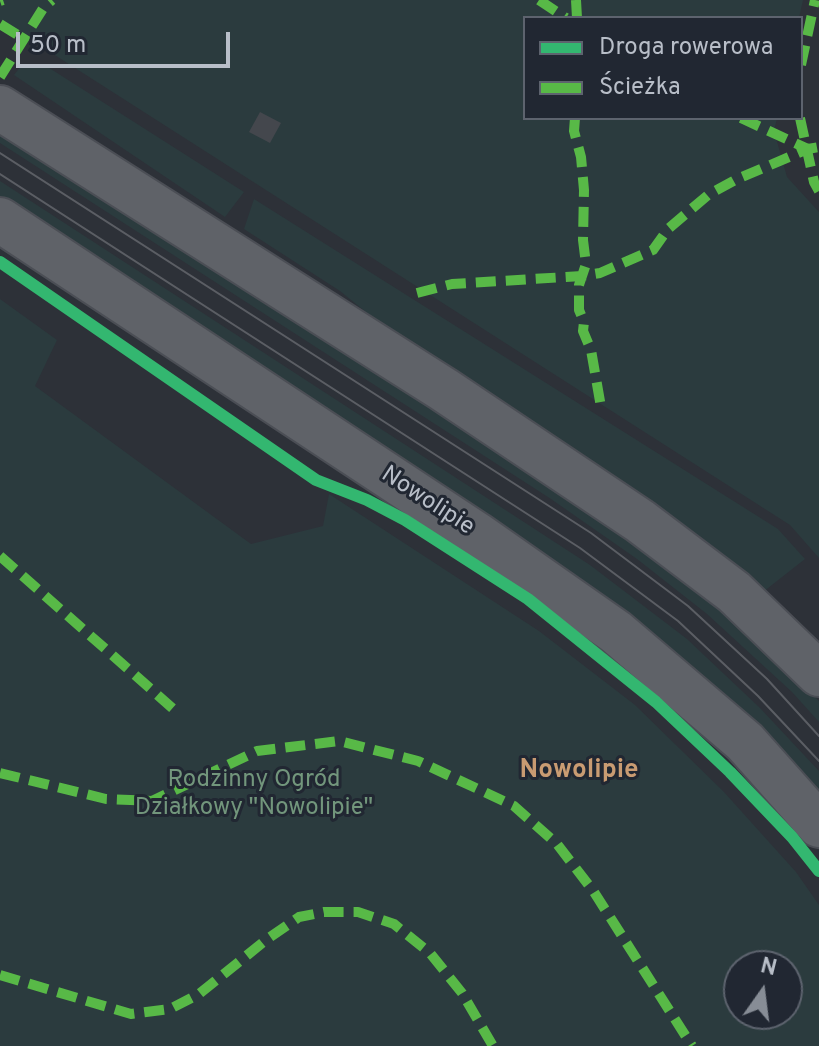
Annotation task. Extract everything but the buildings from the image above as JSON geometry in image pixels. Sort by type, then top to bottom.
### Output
[{"type":"main road","points":[[0,108],[443,389],[640,521],[734,592],[819,674]]},
{"type":"main road","name":"Nowolipie","points":[[0,220],[476,534],[616,632],[745,742],[819,825]]},
{"type":"green space","points":[[0,0],[803,0],[799,16],[523,16],[523,120],[777,120],[774,131],[787,177],[819,212],[819,558],[790,525],[0,20]]},
{"type":"green space","points":[[43,64],[244,192],[225,217],[14,75],[21,66]]},
{"type":"green space","points":[[0,127],[595,510],[719,604],[819,701],[819,722],[792,692],[707,614],[637,559],[551,499],[0,143]]},
{"type":"green space","points":[[0,181],[590,565],[687,639],[760,708],[819,771],[819,796],[0,199]]},
{"type":"green space","points":[[254,199],[778,529],[805,559],[763,592],[404,343],[340,291],[244,229]]},
{"type":"green space","name":"Rodzinny Ogród Działkowy \"Nowolipie\"","points":[[0,299],[57,340],[35,386],[251,544],[323,526],[329,494],[539,631],[635,705],[724,792],[796,872],[819,905],[819,1046],[0,1046]]},
{"type":"tram line","points":[[0,153],[591,533],[688,606],[767,679],[819,736]]},
{"type":"tram line","points":[[0,174],[580,548],[678,621],[758,696],[819,761]]},
{"type":"marked path","points":[[0,77],[44,7],[52,0]]},
{"type":"marked path","points":[[539,0],[563,16]]},
{"type":"marked path","points":[[576,0],[577,16]]},
{"type":"marked path","points":[[803,56],[815,0]]},
{"type":"marked path","points":[[0,24],[24,39]]},
{"type":"marked path","points":[[575,120],[584,190],[586,264],[579,285],[579,310],[591,350],[601,407]]},
{"type":"marked path","points":[[745,120],[808,149]]},
{"type":"marked path","points":[[800,120],[814,182],[819,191]]},
{"type":"marked path","points":[[417,293],[452,284],[600,273],[653,250],[668,229],[708,195],[735,180],[819,147]]},
{"type":"marked path","points":[[0,556],[178,713]]},
{"type":"marked path","points":[[0,773],[106,799],[152,801],[257,751],[339,741],[418,761],[514,806],[557,844],[594,892],[692,1046]]},
{"type":"marked path","points":[[0,975],[131,1014],[170,1009],[199,994],[299,917],[324,912],[358,912],[394,924],[430,953],[462,993],[493,1046]]},
{"type":"cycle path","points":[[0,262],[316,480],[367,500],[405,520],[528,599],[656,702],[730,772],[792,837],[819,871]]},
{"type":"district","name":"Nowolipie","points":[[579,772]]}]
